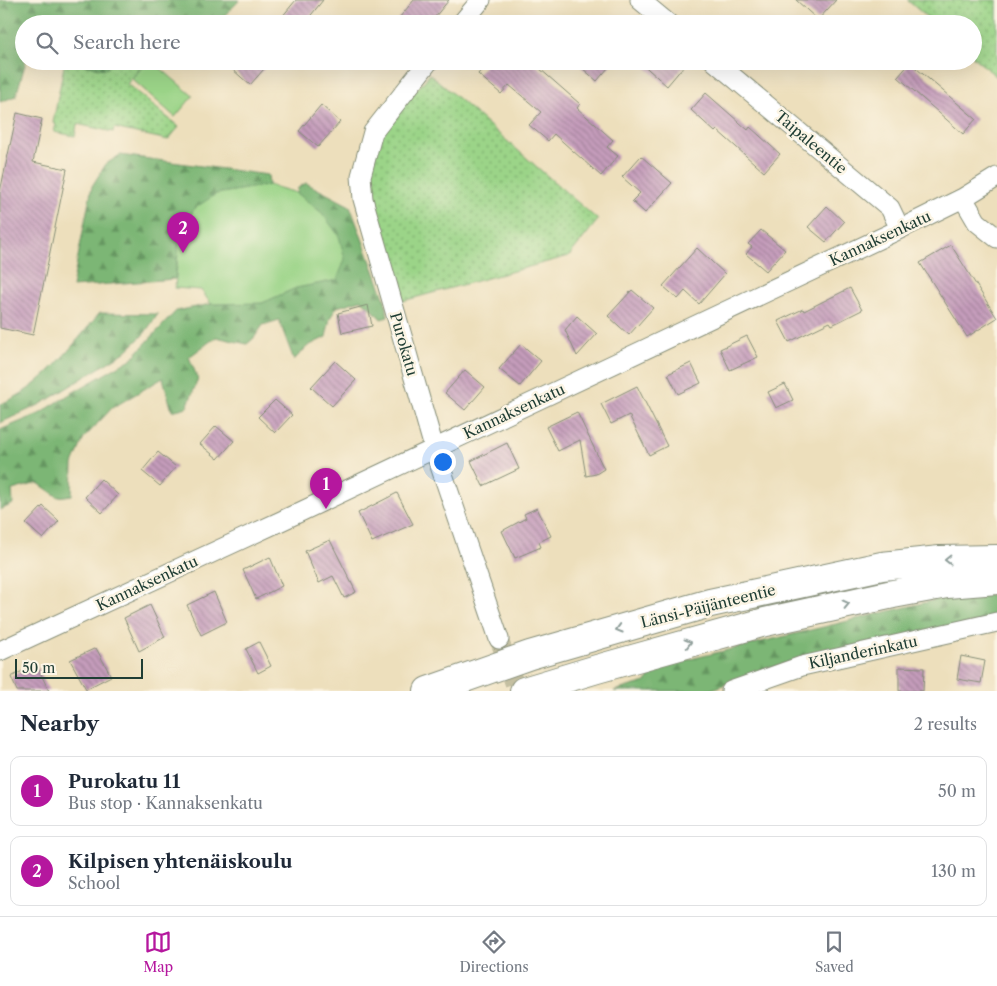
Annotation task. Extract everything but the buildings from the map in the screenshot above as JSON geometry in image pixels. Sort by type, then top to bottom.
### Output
[{"type":"main road","name":"Länsi-Päijänteentie","points":[[428,691],[530,655],[710,603],[882,566],[940,560],[997,559]]},
{"type":"main road","name":"Länsi-Päijänteentie","points":[[524,691],[765,622],[947,584],[997,580]]},
{"type":"street","points":[[468,15],[481,0]]},
{"type":"street","points":[[640,0],[658,15]]},
{"type":"street","name":"Purokatu","points":[[422,70],[373,132],[361,176],[363,199],[434,448],[499,639]]},
{"type":"street","name":"Taipaleentie","points":[[725,70],[890,208],[900,230]]},
{"type":"street","name":"Kannaksenkatu","points":[[0,651],[900,230],[963,198],[997,177]]},
{"type":"street","points":[[963,198],[976,222],[997,238]]},
{"type":"street","name":"Kiljanderinkatu","points":[[731,691],[802,666],[997,622]]},
{"type":"green space","points":[[0,0],[240,0],[225,15],[15,15],[15,70],[23,70],[16,96],[0,102]]},
{"type":"green space","points":[[907,0],[997,0],[997,77],[982,64],[982,15],[924,15]]},
{"type":"green space","points":[[63,70],[139,70],[127,84],[179,127],[168,140],[114,128],[113,132],[77,124],[75,136],[54,132],[56,124],[53,123]]},
{"type":"green space","points":[[140,70],[163,70],[193,96],[175,117],[132,79]]},
{"type":"green space","points":[[430,74],[598,220],[569,256],[399,302],[372,203],[368,175],[381,132]]},
{"type":"green space","points":[[120,155],[268,175],[269,185],[216,194],[180,230],[175,279],[72,287],[92,186],[106,164]]},
{"type":"green space","points":[[306,183],[350,206],[385,300],[388,317],[381,319],[361,300],[337,307],[330,318],[326,337],[308,346],[294,360],[279,320],[263,325],[247,344],[216,337],[189,357],[198,379],[187,407],[172,411],[163,378],[112,408],[84,438],[73,464],[72,495],[58,497],[38,483],[12,490],[13,504],[0,510],[0,430],[39,414],[131,359],[176,311],[211,304],[262,303],[296,288],[337,280],[322,213],[297,193],[298,188]]},
{"type":"green space","points":[[269,185],[297,193],[322,213],[339,236],[345,259],[337,280],[296,288],[262,303],[211,304],[201,290],[175,288],[180,230],[195,208],[216,194]]},
{"type":"green space","points":[[100,313],[158,314],[144,334],[125,352],[41,404],[0,423],[0,404],[15,397],[43,377]]},
{"type":"green space","points":[[997,595],[997,618],[798,659],[707,691],[614,691],[646,682],[653,668],[952,596]]},
{"type":"tunnel","points":[[499,639],[517,691]]},
{"type":"place","name":"Kilpisen yhtenäiskoulu","points":[[183,253]]},
{"type":"place","name":"Purokatu 11","points":[[326,509]]}]
